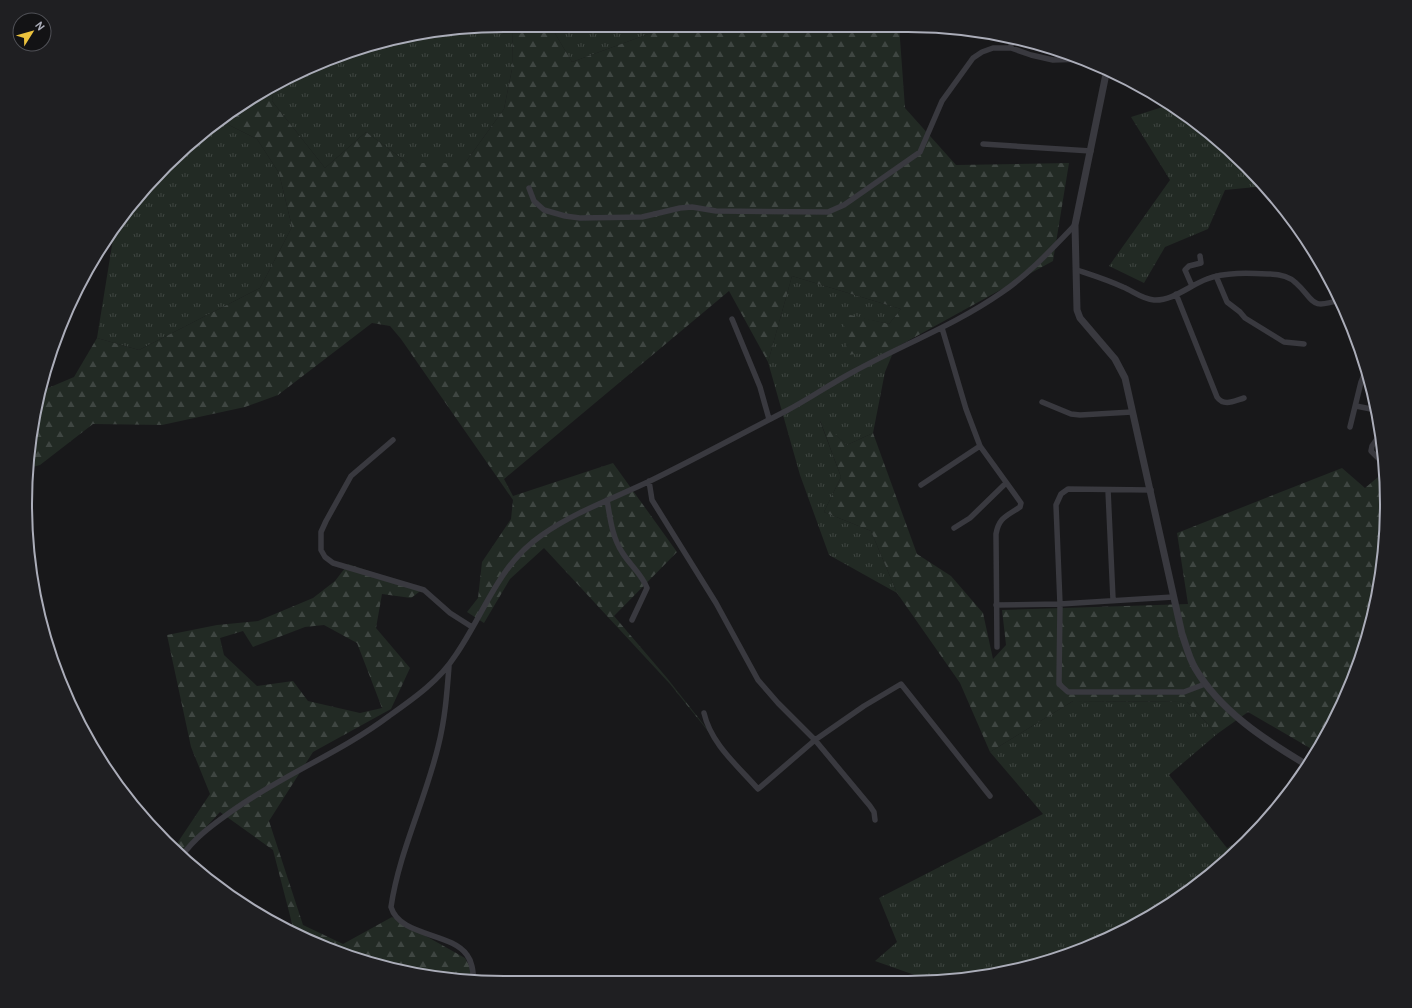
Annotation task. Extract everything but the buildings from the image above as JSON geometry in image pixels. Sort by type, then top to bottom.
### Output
[{"type":"street","points":[[1011,44],[1011,48]]},
{"type":"street","points":[[529,188],[534,201],[544,210],[565,216],[580,218],[642,217],[692,206],[716,211],[828,212],[844,205],[920,152],[942,101],[974,58],[993,48],[1011,48],[1030,55],[1053,60],[1067,60]]},
{"type":"street","points":[[1106,76],[1075,225],[1074,236],[1077,270],[1077,310],[1080,318],[1106,348],[1122,370],[1128,387],[1132,412],[1173,597],[1182,634],[1194,667],[1205,684],[1226,707],[1267,739],[1303,762]]},
{"type":"street","points":[[982,144],[1091,151]]},
{"type":"street","points":[[185,852],[198,837],[265,789],[338,750],[374,727],[427,687],[449,666],[505,570],[530,544],[559,524],[607,500],[649,482],[769,419],[855,371],[966,316],[1004,292],[1075,225]]},
{"type":"street","points":[[1192,286],[1185,270],[1189,266],[1201,263],[1200,256]]},
{"type":"street","points":[[1077,270],[1120,286],[1148,299],[1155,300],[1176,294],[1216,276],[1254,273],[1277,274],[1296,283],[1309,299],[1315,303],[1322,304],[1334,301]]},
{"type":"street","points":[[1216,276],[1227,302],[1245,318],[1284,342],[1304,344]]},
{"type":"street","points":[[1176,294],[1217,397],[1220,401],[1226,404],[1244,398]]},
{"type":"street","points":[[732,319],[760,387],[769,419]]},
{"type":"street","points":[[942,328],[966,409],[980,446],[1021,503],[1020,507],[997,524],[997,647]]},
{"type":"street","points":[[1350,427],[1356,406],[1360,382],[1362,377]]},
{"type":"street","points":[[1042,402],[1071,414],[1080,415],[1132,412]]},
{"type":"street","points":[[1356,406],[1370,409]]},
{"type":"street","points":[[393,440],[351,476],[321,532],[321,550],[333,563],[424,590],[450,613],[472,627]]},
{"type":"street","points":[[1376,441],[1371,451],[1377,457]]},
{"type":"street","points":[[921,485],[980,446]]},
{"type":"street","points":[[649,482],[652,500],[716,603],[758,680],[778,703],[815,740],[870,806],[874,812],[875,820]]},
{"type":"street","points":[[954,528],[970,518],[1006,483]]},
{"type":"street","points":[[1150,490],[1068,489],[1061,494],[1056,505],[1060,604],[1059,684],[1068,692],[1184,692],[1205,684]]},
{"type":"street","points":[[1108,490],[1113,599]]},
{"type":"street","points":[[607,500],[613,530],[621,551],[645,582],[647,588],[632,620]]},
{"type":"street","points":[[996,605],[1060,604],[1113,599],[1173,597]]},
{"type":"street","points":[[449,666],[444,717],[438,748],[405,848],[391,908],[400,922],[452,944],[464,952],[470,960],[473,975]]},
{"type":"street","points":[[704,713],[707,725],[715,739],[758,789],[815,740],[864,706],[901,684],[990,796]]},
{"type":"green space","points":[[513,32],[512,69],[504,109],[465,163],[408,163],[366,132],[325,168],[272,101],[273,92],[295,81],[352,57],[382,48],[442,36],[473,33]]},
{"type":"green space","points":[[513,32],[554,32],[572,62],[654,32],[900,32],[905,108],[956,165],[1069,163],[1053,261],[895,348],[848,355],[842,313],[889,324],[901,309],[792,276],[768,362],[729,291],[504,479],[513,496],[613,463],[677,552],[614,616],[667,678],[741,772],[670,684],[544,548],[510,579],[484,623],[467,612],[478,598],[482,562],[511,519],[513,500],[401,339],[390,326],[372,323],[278,395],[245,407],[162,425],[93,424],[40,465],[34,467],[36,442],[46,389],[74,377],[97,338],[139,350],[260,288],[292,227],[279,173],[257,139],[226,124],[273,92],[272,101],[325,168],[366,132],[408,163],[465,163],[504,109],[512,69]]},
{"type":"green space","points":[[554,32],[654,32],[572,62]]},
{"type":"green space","points":[[1162,107],[1219,149],[1257,187],[1225,190],[1208,229],[1165,247],[1144,283],[1109,266],[1170,180],[1131,117]]},
{"type":"green space","points":[[226,124],[257,139],[279,173],[292,227],[260,288],[139,350],[97,338],[113,241],[149,193],[170,170],[193,149]]},
{"type":"green space","points":[[792,276],[901,309],[889,324],[842,314],[895,348],[885,372],[873,433],[847,445],[820,421],[841,477],[824,512],[871,531],[897,593],[829,555],[800,475],[768,362]]},
{"type":"green space","points":[[820,420],[847,445],[873,433],[917,554],[951,576],[983,613],[993,659],[1006,645],[1002,610],[1188,604],[1177,533],[1342,468],[1365,488],[1379,476],[1379,535],[1371,596],[1355,656],[1344,685],[1331,713],[1311,749],[1248,712],[1217,734],[1187,702],[1073,701],[990,752],[960,683],[897,593],[871,531],[824,512],[841,477]]},
{"type":"green space","points":[[348,564],[423,589],[411,598],[382,594],[376,628],[410,668],[391,709],[313,752],[269,821],[303,925],[343,944],[392,917],[465,958],[474,975],[442,972],[382,960],[323,940],[293,926],[273,850],[220,812],[184,851],[177,844],[210,794],[191,747],[167,635],[217,625],[258,621],[313,598],[335,581]],"holes":[[[324,625],[357,643],[382,708],[360,713],[308,701],[293,681],[257,686],[224,655],[220,638],[243,631],[253,647],[305,627]]]},
{"type":"green space","points":[[1073,701],[1187,702],[1217,734],[1169,775],[1227,848],[1238,841],[1195,878],[1144,913],[1089,940],[1060,951],[1000,967],[939,975],[917,976],[875,961],[897,942],[879,898],[1043,814],[990,752]]}]
